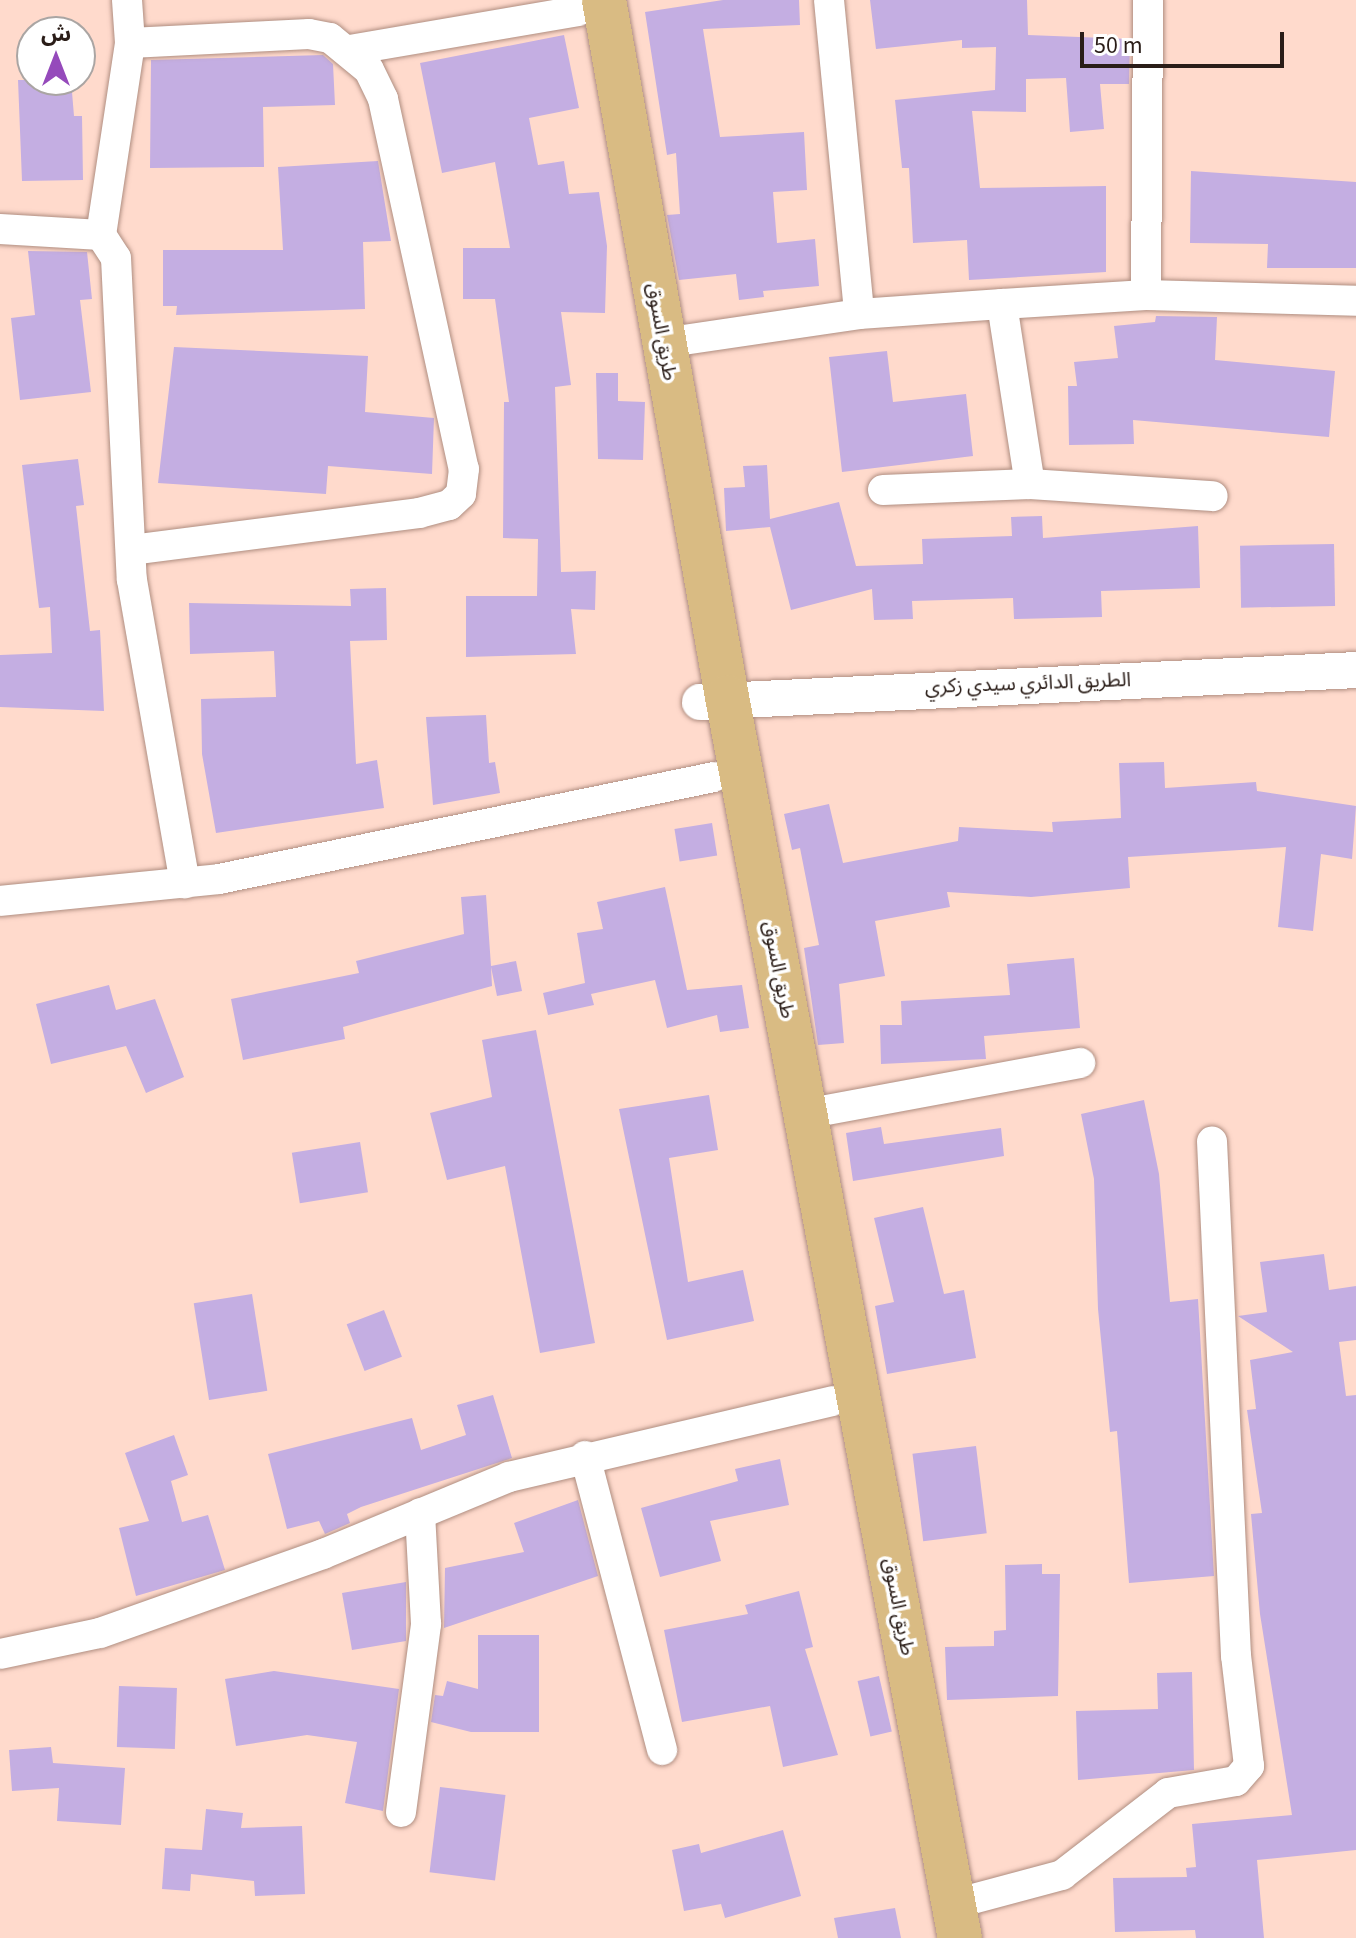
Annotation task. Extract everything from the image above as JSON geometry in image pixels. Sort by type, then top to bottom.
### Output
[{"type":"main road","name":"طريق السوق","points":[[587,4],[663,343],[713,699],[714,777],[832,1401],[948,1927]]},
{"type":"main road","name":"طريق السوق","points":[[587,4],[713,699],[805,1114],[948,1927]]},
{"type":"street","points":[[127,0],[130,43],[101,235],[116,258],[131,550],[185,883]]},
{"type":"street","points":[[829,0],[859,314]]},
{"type":"street","points":[[1146,295],[1148,0]]},
{"type":"street","points":[[350,50],[587,4]]},
{"type":"street","points":[[130,43],[309,34],[350,50],[369,70],[383,99],[464,469],[461,494],[449,505],[419,513],[131,550]]},
{"type":"street","points":[[0,229],[101,235]]},
{"type":"street","points":[[663,343],[859,314],[1146,295],[1356,301]]},
{"type":"street","points":[[1002,304],[1030,484]]},
{"type":"street","points":[[883,490],[1030,484],[1213,496]]},
{"type":"street","name":"الطريق الدائري سيدي زكري","points":[[713,699],[1356,670]]},
{"type":"street","points":[[0,901],[185,883],[714,777]]},
{"type":"street","points":[[805,1114],[1080,1063]]},
{"type":"street","points":[[948,1927],[1062,1875],[1168,1793],[1236,1781],[1249,1766],[1236,1656],[1212,1142]]},
{"type":"street","points":[[0,1654],[100,1633],[509,1477],[585,1456],[832,1401]]},
{"type":"street","points":[[585,1456],[662,1750]]},
{"type":"street","points":[[401,1812],[426,1624],[420,1513]]},
{"type":"building","points":[[723,0],[799,0],[800,25],[703,29],[720,137],[804,132],[807,190],[773,192],[777,243],[815,239],[819,286],[763,291],[764,297],[739,300],[736,274],[679,280],[667,215],[680,214],[676,153],[667,155],[645,12]]},
{"type":"building","points":[[870,0],[1027,0],[1028,35],[1130,39],[1129,84],[1100,84],[1104,129],[1070,132],[1066,78],[1026,79],[1026,112],[972,111],[980,188],[1106,186],[1106,272],[969,280],[967,240],[913,243],[909,168],[902,168],[895,100],[995,90],[996,47],[962,48],[962,40],[876,49]]},
{"type":"building","points":[[564,35],[579,108],[529,118],[538,165],[564,161],[569,194],[599,192],[607,246],[605,313],[561,312],[571,385],[555,387],[561,572],[596,571],[595,610],[571,609],[576,654],[466,657],[466,596],[537,596],[538,539],[503,538],[504,402],[509,402],[495,299],[463,299],[463,248],[510,248],[495,162],[442,173],[420,63]]},
{"type":"building","points":[[323,55],[333,64],[335,105],[263,107],[264,167],[150,168],[151,60]]},
{"type":"building","points":[[19,96],[72,96],[74,116],[82,116],[83,180],[22,181]]},
{"type":"building","points":[[378,161],[391,241],[363,242],[365,309],[176,315],[177,306],[163,306],[163,250],[283,250],[278,167]]},
{"type":"building","points":[[1191,171],[1356,182],[1356,268],[1267,268],[1268,244],[1190,243]]},
{"type":"building","points":[[28,251],[87,252],[92,299],[80,300],[91,392],[20,400],[11,318],[35,315]]},
{"type":"building","points":[[1156,316],[1217,317],[1215,360],[1335,371],[1329,437],[1133,420],[1134,444],[1069,445],[1068,386],[1077,386],[1074,362],[1118,358],[1114,326],[1155,322]]},
{"type":"building","points":[[174,347],[368,356],[365,412],[434,418],[432,474],[328,466],[326,494],[158,483]]},
{"type":"building","points":[[887,351],[893,402],[966,394],[973,456],[842,472],[829,357]]},
{"type":"building","points":[[596,373],[618,373],[618,401],[645,402],[643,460],[598,459]]},
{"type":"building","points":[[78,459],[84,505],[76,506],[90,631],[100,630],[104,711],[0,707],[0,655],[52,653],[50,607],[39,608],[22,465]]},
{"type":"building","points":[[767,465],[770,519],[839,502],[856,566],[923,564],[922,539],[1012,536],[1011,517],[1042,516],[1043,538],[1198,526],[1200,588],[1101,591],[1102,617],[1014,619],[1013,598],[912,601],[913,619],[874,620],[872,589],[791,610],[770,527],[726,531],[724,488],[745,487],[743,466]]},
{"type":"building","points":[[1334,544],[1335,606],[1241,608],[1240,546]]},
{"type":"building","points":[[386,588],[387,640],[350,641],[356,764],[377,760],[384,808],[216,833],[202,754],[201,699],[276,697],[274,651],[190,654],[189,603],[351,606],[350,589]]},
{"type":"building","points":[[486,715],[489,763],[495,762],[500,793],[433,805],[426,717]]},
{"type":"building","points":[[1164,762],[1165,788],[1256,782],[1257,791],[1356,806],[1352,859],[1321,854],[1313,931],[1278,927],[1286,847],[1128,857],[1130,888],[1031,897],[947,892],[950,907],[875,921],[885,976],[839,984],[844,1043],[818,1045],[804,948],[819,945],[800,848],[792,850],[784,814],[829,804],[843,863],[958,841],[959,827],[1053,832],[1052,822],[1121,818],[1119,763]]},
{"type":"building","points":[[712,823],[717,856],[680,862],[674,829]]},
{"type":"building","points":[[665,887],[687,990],[742,985],[749,1028],[720,1032],[717,1015],[667,1028],[655,980],[591,994],[594,1005],[548,1015],[543,993],[585,983],[577,933],[603,929],[597,902]]},
{"type":"building","points":[[486,895],[491,966],[516,961],[522,991],[497,996],[491,967],[492,986],[343,1027],[345,1039],[243,1060],[231,999],[359,973],[356,961],[464,934],[461,897]]},
{"type":"building","points":[[1074,958],[1080,1028],[984,1036],[986,1059],[881,1064],[880,1025],[902,1025],[901,1001],[1010,995],[1007,964]]},
{"type":"building","points":[[109,985],[116,1010],[155,999],[184,1077],[146,1093],[126,1046],[51,1064],[36,1004]]},
{"type":"building","points":[[536,1030],[595,1343],[540,1353],[505,1166],[447,1180],[430,1113],[492,1097],[482,1040]]},
{"type":"building","points":[[709,1095],[718,1150],[669,1158],[688,1282],[743,1270],[754,1321],[667,1340],[619,1109]]},
{"type":"building","points":[[1144,1100],[1159,1174],[1170,1302],[1198,1299],[1214,1576],[1129,1583],[1117,1431],[1110,1432],[1098,1309],[1094,1179],[1081,1114]]},
{"type":"building","points":[[881,1127],[884,1144],[1001,1128],[1004,1156],[853,1181],[846,1133]]},
{"type":"building","points":[[360,1142],[368,1192],[300,1203],[292,1153]]},
{"type":"building","points":[[923,1207],[944,1294],[964,1290],[976,1358],[887,1374],[875,1306],[894,1302],[874,1218]]},
{"type":"building","points":[[1324,1254],[1329,1290],[1356,1286],[1356,1340],[1339,1342],[1346,1396],[1356,1395],[1356,1850],[1257,1860],[1264,1938],[1196,1938],[1195,1930],[1115,1932],[1113,1878],[1187,1877],[1186,1868],[1196,1867],[1192,1824],[1292,1815],[1260,1614],[1251,1514],[1262,1513],[1247,1410],[1256,1409],[1250,1360],[1293,1352],[1238,1316],[1267,1312],[1260,1262]]},
{"type":"building","points":[[252,1294],[267,1391],[209,1400],[194,1303]]},
{"type":"building","points":[[384,1310],[402,1357],[365,1371],[347,1324]]},
{"type":"building","points":[[493,1395],[512,1458],[361,1507],[347,1514],[350,1523],[325,1534],[319,1521],[287,1529],[268,1454],[412,1418],[421,1450],[466,1435],[457,1405]]},
{"type":"building","points":[[174,1435],[188,1475],[171,1481],[182,1522],[208,1515],[225,1570],[136,1596],[119,1528],[149,1521],[125,1453]]},
{"type":"building","points":[[976,1446],[987,1533],[923,1541],[912,1454]]},
{"type":"building","points":[[780,1459],[789,1505],[710,1521],[721,1561],[660,1577],[641,1508],[738,1481],[735,1469]]},
{"type":"building","points":[[578,1500],[598,1576],[444,1628],[445,1568],[524,1552],[514,1523]]},
{"type":"building","points":[[1042,1564],[1042,1574],[1060,1574],[1058,1696],[947,1700],[945,1647],[994,1646],[994,1631],[1006,1630],[1005,1565]]},
{"type":"building","points":[[406,1582],[406,1641],[352,1650],[342,1593]]},
{"type":"building","points":[[799,1591],[813,1647],[805,1649],[838,1755],[783,1767],[770,1706],[682,1722],[664,1630],[748,1614],[745,1605]]},
{"type":"building","points":[[478,1635],[539,1635],[539,1732],[471,1732],[431,1722],[435,1695],[443,1696],[447,1681],[478,1689]]},
{"type":"building","points":[[274,1671],[399,1689],[383,1811],[345,1803],[357,1742],[307,1735],[236,1746],[225,1679]]},
{"type":"building","points":[[1192,1672],[1194,1770],[1078,1780],[1076,1711],[1158,1709],[1157,1673]]},
{"type":"building","points":[[879,1676],[892,1732],[870,1736],[858,1681]]},
{"type":"building","points":[[119,1686],[177,1688],[175,1749],[117,1747]]},
{"type":"building","points":[[51,1747],[53,1763],[125,1768],[121,1825],[57,1821],[59,1788],[12,1791],[9,1750]]},
{"type":"building","points":[[440,1787],[506,1795],[495,1880],[430,1872]]},
{"type":"building","points":[[206,1809],[243,1813],[241,1828],[302,1826],[305,1894],[255,1896],[254,1881],[191,1874],[190,1891],[162,1889],[165,1848],[202,1850]]},
{"type":"building","points":[[783,1830],[801,1896],[725,1918],[721,1904],[684,1911],[672,1850],[699,1844],[701,1853]]},
{"type":"building","points":[[895,1908],[901,1938],[838,1938],[834,1918]]}]
